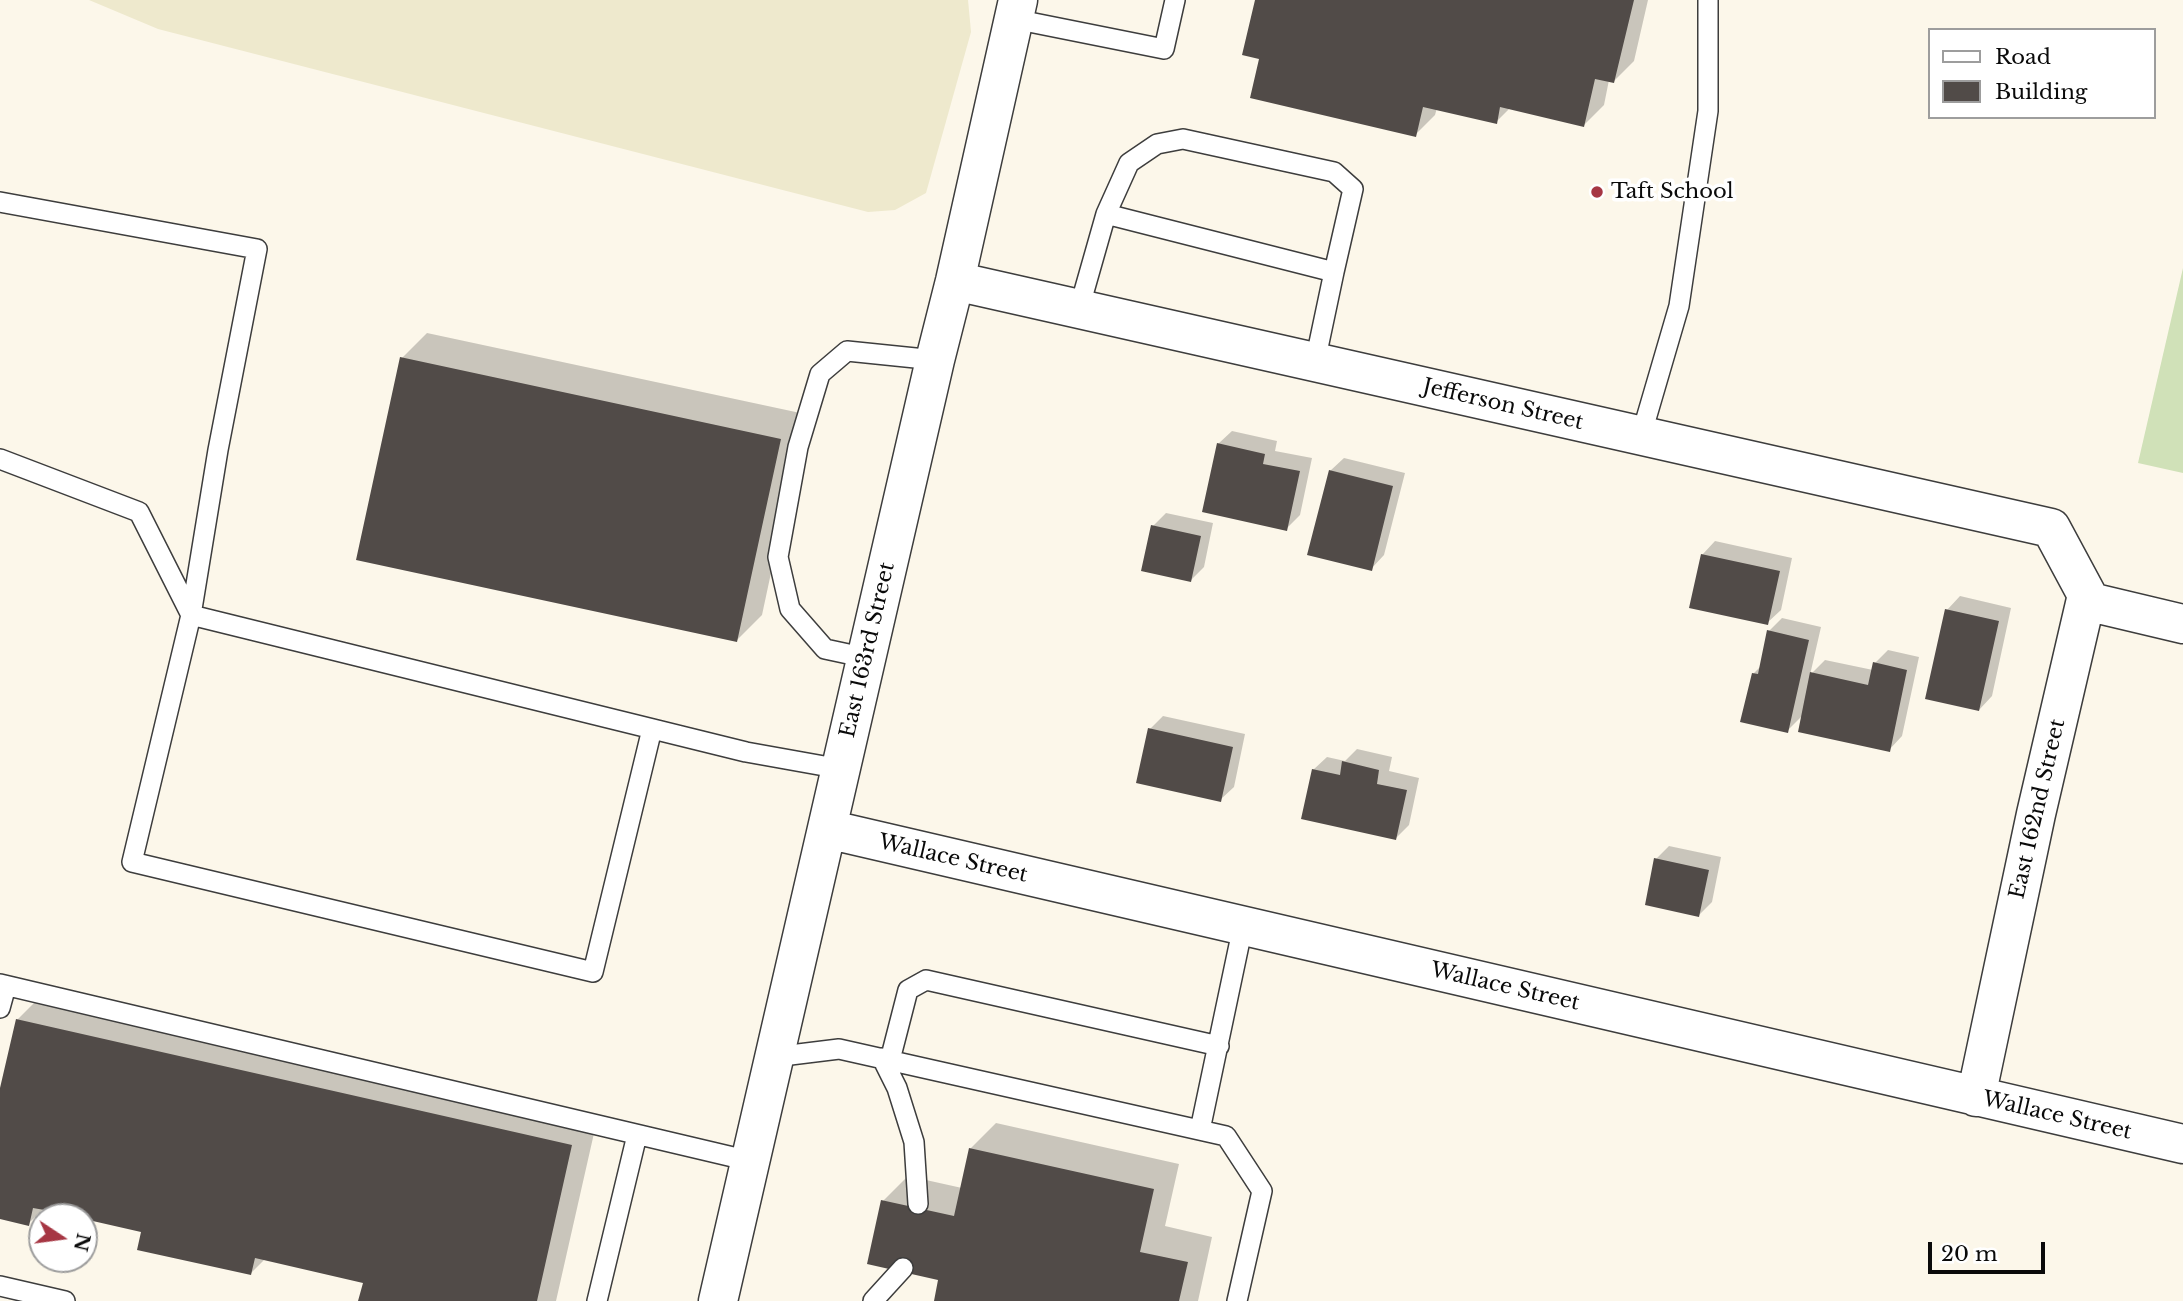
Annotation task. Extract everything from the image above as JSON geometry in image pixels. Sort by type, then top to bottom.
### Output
[{"type":"street","name":"East 163rd Street","points":[[718,1301],[935,360],[956,281],[1016,10]]},
{"type":"street","name":"Jefferson Street","points":[[956,281],[2051,528],[2087,595],[2086,601]]},
{"type":"street","points":[[2086,601],[2183,624]]},
{"type":"street","name":"East 162nd Street","points":[[1976,1097],[2036,814],[2086,601]]},
{"type":"street","name":"Wallace Street","points":[[827,829],[2183,1144]]},
{"type":"lane","points":[[1016,10],[1164,49],[1175,0]]},
{"type":"lane","points":[[1641,436],[1679,306],[1708,111],[1708,0]]},
{"type":"lane","points":[[1079,309],[1106,214],[1129,163],[1157,144],[1183,139],[1334,173],[1353,189],[1315,362]]},
{"type":"lane","points":[[0,202],[257,249],[218,450],[191,615],[132,862],[593,972],[652,729]]},
{"type":"lane","points":[[1106,214],[1334,272]]},
{"type":"lane","points":[[867,658],[825,649],[790,609],[778,557],[798,447],[820,374],[847,351],[935,360]]},
{"type":"lane","points":[[0,459],[139,512],[191,615],[746,752],[841,769]]},
{"type":"lane","points":[[1200,1130],[1244,926]]},
{"type":"lane","points":[[918,1204],[914,1142],[886,1059],[908,990],[926,980],[1219,1046]]},
{"type":"lane","points":[[0,1008],[3,985],[750,1161]]},
{"type":"lane","points":[[774,1057],[839,1049],[1226,1136],[1262,1191],[1237,1301]]},
{"type":"lane","points":[[597,1301],[637,1135]]},
{"type":"lane","points":[[873,1301],[903,1268]]},
{"type":"lane","points":[[0,1286],[65,1301]]},
{"type":"shaded area","points":[[89,0],[968,0],[971,32],[926,193],[895,210],[868,212],[158,29]]},
{"type":"green space","points":[[2183,268],[2183,473],[2138,463]]},
{"type":"building","points":[[1255,0],[1634,0],[1614,83],[1595,79],[1584,127],[1500,107],[1497,124],[1423,107],[1416,137],[1250,98],[1259,59],[1242,55]]},
{"type":"building","points":[[400,357],[781,439],[737,642],[356,560]]},
{"type":"building","points":[[1217,443],[1265,454],[1263,464],[1300,471],[1287,531],[1202,512]]},
{"type":"building","points":[[1329,470],[1393,486],[1372,571],[1307,555]]},
{"type":"building","points":[[1151,525],[1201,536],[1191,582],[1141,571]]},
{"type":"building","points":[[1701,554],[1780,571],[1768,625],[1689,608]]},
{"type":"building","points":[[1945,609],[1999,621],[1979,711],[1925,699]]},
{"type":"building","points":[[1767,630],[1809,640],[1788,733],[1740,722],[1752,673],[1758,674]]},
{"type":"building","points":[[1873,662],[1907,670],[1890,752],[1798,732],[1810,672],[1868,685]]},
{"type":"building","points":[[1148,728],[1233,747],[1221,802],[1136,783]]},
{"type":"building","points":[[1342,761],[1379,770],[1377,784],[1407,790],[1396,840],[1301,819],[1312,769],[1340,775]]},
{"type":"building","points":[[1654,858],[1709,870],[1699,917],[1645,905]]},
{"type":"building","points":[[16,1019],[572,1145],[537,1301],[358,1301],[363,1283],[255,1258],[251,1275],[137,1250],[141,1232],[98,1222],[98,1203],[28,1203],[28,1226],[0,1219],[0,1088]]},
{"type":"building","points":[[969,1148],[1154,1189],[1140,1252],[1188,1262],[1179,1301],[934,1301],[938,1280],[867,1264],[881,1200],[954,1216]]},
{"type":"place","name":"Taft School","points":[[1597,192]]}]
